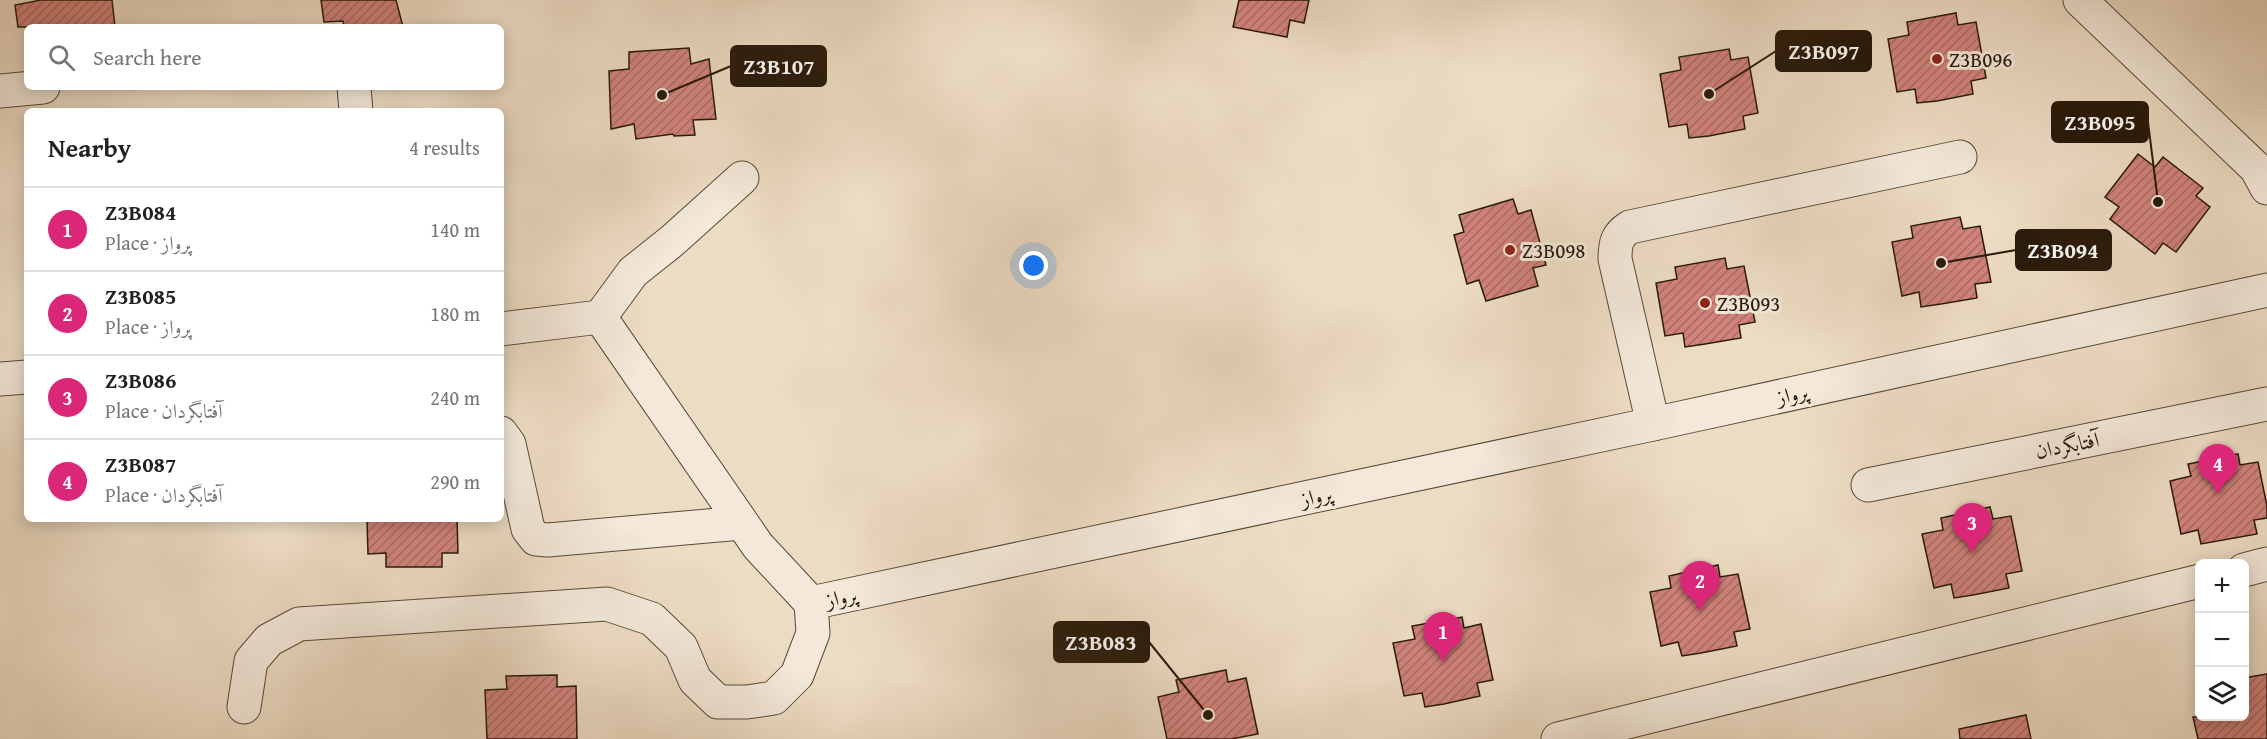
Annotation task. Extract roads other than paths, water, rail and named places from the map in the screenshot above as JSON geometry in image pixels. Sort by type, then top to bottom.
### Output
[{"type":"street","points":[[2080,0],[2256,168],[2267,188]]},
{"type":"street","points":[[0,91],[24,89]]},
{"type":"street","points":[[354,90],[356,108]]},
{"type":"street","points":[[1653,424],[1615,259],[1615,245],[1621,233],[1630,227],[1960,157]]},
{"type":"street","points":[[504,329],[600,317],[633,272],[672,241],[742,178]]},
{"type":"street","name":"پرواز","points":[[600,317],[741,523],[758,546],[811,603],[1653,424],[2267,290]]},
{"type":"street","points":[[0,379],[24,377]]},
{"type":"street","name":"آفتابگردان","points":[[1868,485],[2267,404]]},
{"type":"street","points":[[504,437],[509,444],[528,530],[536,539],[548,540],[741,523]]},
{"type":"street","points":[[2249,569],[2267,564]]},
{"type":"street","points":[[1558,739],[2195,582]]},
{"type":"street","points":[[244,707],[252,661],[269,640],[299,624],[607,604],[652,620],[681,646],[695,680],[718,702],[747,702],[774,698],[797,675],[813,633],[811,603]]},
{"type":"place","name":"Z3B096","points":[[1937,59]]},
{"type":"place","name":"Z3B097","points":[[1709,94]]},
{"type":"place","name":"Z3B107","points":[[662,95]]},
{"type":"place","name":"Z3B095","points":[[2158,202]]},
{"type":"place","name":"Z3B098","points":[[1510,250]]},
{"type":"place","name":"Z3B094","points":[[1941,263]]},
{"type":"place","name":"Z3B093","points":[[1705,303]]},
{"type":"place","name":"Z3B087","points":[[2218,494]]},
{"type":"place","name":"Z3B086","points":[[1972,553]]},
{"type":"place","name":"Z3B085","points":[[1700,611]]},
{"type":"place","name":"Z3B084","points":[[1443,662]]},
{"type":"place","name":"Z3B083","points":[[1208,715]]}]
